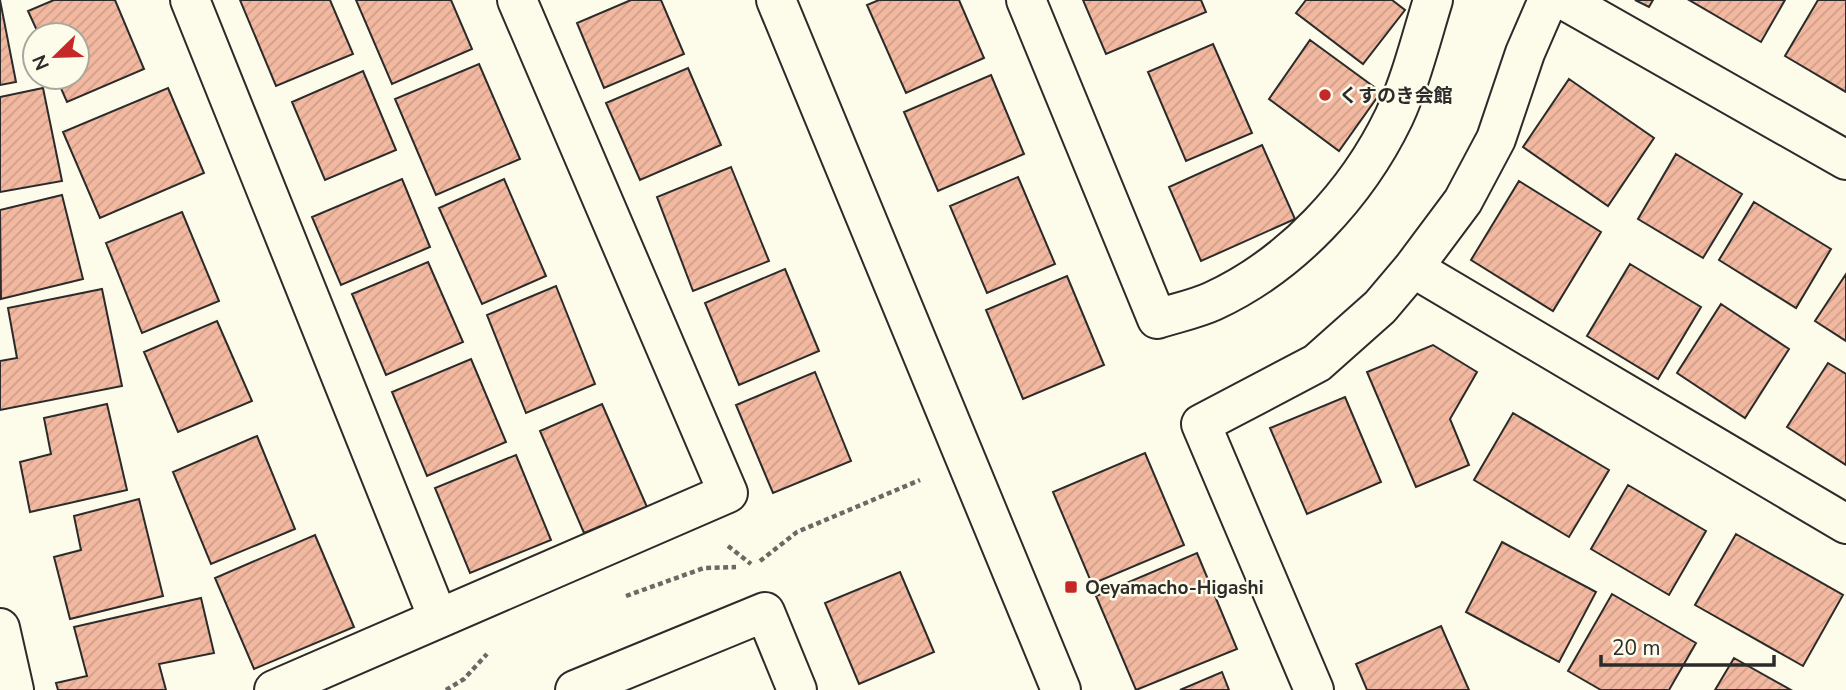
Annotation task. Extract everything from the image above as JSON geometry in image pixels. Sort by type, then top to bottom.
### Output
[{"type":"street","points":[[190,0],[438,618]]},
{"type":"street","points":[[274,690],[728,493],[517,0]]},
{"type":"street","points":[[776,0],[964,463],[1061,690]]},
{"type":"street","points":[[1026,0],[1157,319],[1212,302],[1251,280],[1294,248],[1326,217],[1365,165],[1394,117],[1433,0]]},
{"type":"street","points":[[1314,690],[1201,424],[1317,363],[1380,307],[1413,268],[1463,201],[1496,139],[1525,53],[1548,0]]},
{"type":"street","points":[[1564,0],[1846,160]]},
{"type":"street","points":[[1413,268],[1846,524]]},
{"type":"street","points":[[575,690],[765,612],[797,690]]},
{"type":"street","points":[[0,628],[14,690]]},
{"type":"path","points":[[612,601],[704,568],[753,566],[797,532],[964,463]]},
{"type":"path","points":[[698,506],[710,533],[753,566]]},
{"type":"path","points":[[446,690],[464,679],[497,648]]},
{"type":"building","points":[[0,0],[16,82],[0,85]]},
{"type":"building","points":[[54,0],[115,0],[144,69],[67,102],[62,91],[91,91],[91,21],[33,21],[28,11]]},
{"type":"building","points":[[240,0],[330,0],[353,54],[276,86]]},
{"type":"building","points":[[356,0],[451,0],[472,49],[392,84]]},
{"type":"building","points":[[631,0],[661,0],[684,54],[604,88],[577,23]]},
{"type":"building","points":[[879,0],[959,0],[984,58],[906,93],[867,5]]},
{"type":"building","points":[[1083,0],[1201,0],[1206,12],[1106,54]]},
{"type":"building","points":[[1306,0],[1392,0],[1405,10],[1363,64],[1296,13]]},
{"type":"building","points":[[1635,0],[1653,0],[1649,7]]},
{"type":"building","points":[[1689,0],[1785,0],[1761,42]]},
{"type":"building","points":[[1818,0],[1846,0],[1846,92],[1785,56]]},
{"type":"building","name":"くすのき会館","points":[[1310,40],[1381,92],[1339,151],[1269,99]]},
{"type":"building","points":[[1213,44],[1252,133],[1186,161],[1148,72]]},
{"type":"building","points":[[479,64],[520,159],[436,195],[395,99]]},
{"type":"building","points":[[688,68],[721,145],[640,180],[606,103]]},
{"type":"building","points":[[363,71],[396,150],[325,180],[292,102]]},
{"type":"building","points":[[991,75],[1024,154],[938,191],[904,112]]},
{"type":"building","points":[[1569,79],[1654,138],[1608,206],[1523,147]]},
{"type":"building","points":[[168,88],[204,173],[100,218],[63,132]]},
{"type":"building","points":[[44,91],[62,181],[0,192],[0,97]]},
{"type":"building","points":[[1262,145],[1295,219],[1201,261],[1169,187]]},
{"type":"building","points":[[1676,154],[1742,194],[1703,258],[1638,219]]},
{"type":"building","points":[[731,167],[769,261],[693,291],[657,197]]},
{"type":"building","points":[[1018,177],[1055,264],[987,293],[950,206]]},
{"type":"building","points":[[402,179],[430,247],[341,285],[312,217]]},
{"type":"building","points":[[504,179],[546,276],[482,304],[439,208]]},
{"type":"building","points":[[1519,181],[1601,232],[1553,311],[1471,260]]},
{"type":"building","points":[[62,195],[83,279],[1,299],[0,210]]},
{"type":"building","points":[[1754,202],[1831,249],[1796,308],[1719,260]]},
{"type":"building","points":[[182,212],[219,301],[142,333],[106,243]]},
{"type":"building","points":[[428,262],[463,342],[386,375],[352,294]]},
{"type":"building","points":[[1630,264],[1701,307],[1658,379],[1587,336]]},
{"type":"building","points":[[785,269],[819,351],[739,385],[705,303]]},
{"type":"building","points":[[1846,274],[1846,341],[1815,321]]},
{"type":"building","points":[[1067,276],[1104,365],[1023,399],[986,310]]},
{"type":"building","points":[[556,286],[595,384],[526,413],[487,315]]},
{"type":"building","points":[[102,289],[122,386],[0,410],[0,361],[17,358],[8,308]]},
{"type":"building","points":[[1721,304],[1789,349],[1745,418],[1677,373]]},
{"type":"building","points":[[217,321],[252,401],[178,432],[144,352]]},
{"type":"building","points":[[1433,345],[1477,372],[1450,419],[1469,465],[1416,487],[1367,372]]},
{"type":"building","points":[[471,359],[506,442],[427,476],[392,392]]},
{"type":"building","points":[[1828,363],[1846,374],[1846,465],[1787,427]]},
{"type":"building","points":[[815,372],[851,461],[773,493],[736,405]]},
{"type":"building","points":[[1345,397],[1381,482],[1307,514],[1270,428]]},
{"type":"building","points":[[107,404],[127,490],[30,512],[20,462],[51,454],[44,418]]},
{"type":"building","points":[[602,404],[647,507],[584,533],[540,431]]},
{"type":"building","points":[[1513,413],[1609,470],[1569,537],[1474,480]]},
{"type":"building","points":[[257,436],[295,529],[211,564],[173,472]]},
{"type":"building","points":[[1145,453],[1184,545],[1092,584],[1053,492]]},
{"type":"building","points":[[516,455],[551,540],[470,573],[435,488]]},
{"type":"building","points":[[1628,485],[1706,531],[1669,595],[1591,549]]},
{"type":"building","points":[[139,499],[163,596],[70,619],[54,557],[81,550],[74,516]]},
{"type":"building","points":[[1736,534],[1843,595],[1803,666],[1695,605]]},
{"type":"building","points":[[315,535],[354,627],[254,669],[215,578]]},
{"type":"building","points":[[1502,542],[1596,592],[1559,662],[1466,612]]},
{"type":"building","points":[[1197,553],[1237,649],[1136,690],[1096,596]]},
{"type":"building","points":[[900,572],[934,652],[859,684],[825,603]]},
{"type":"building","points":[[1612,594],[1696,643],[1669,690],[1601,690],[1568,671]]},
{"type":"building","points":[[201,598],[214,653],[159,664],[166,690],[58,690],[56,683],[87,676],[74,627]]},
{"type":"building","points":[[1441,626],[1469,690],[1367,690],[1356,664]]},
{"type":"building","points":[[1734,658],[1791,690],[1715,690]]},
{"type":"building","points":[[1222,672],[1229,690],[1180,690]]},
{"type":"place","name":"くすのき会館","points":[[1325,95]]},
{"type":"place","name":"Oeyamacho-Higashi","points":[[1071,587]]}]
